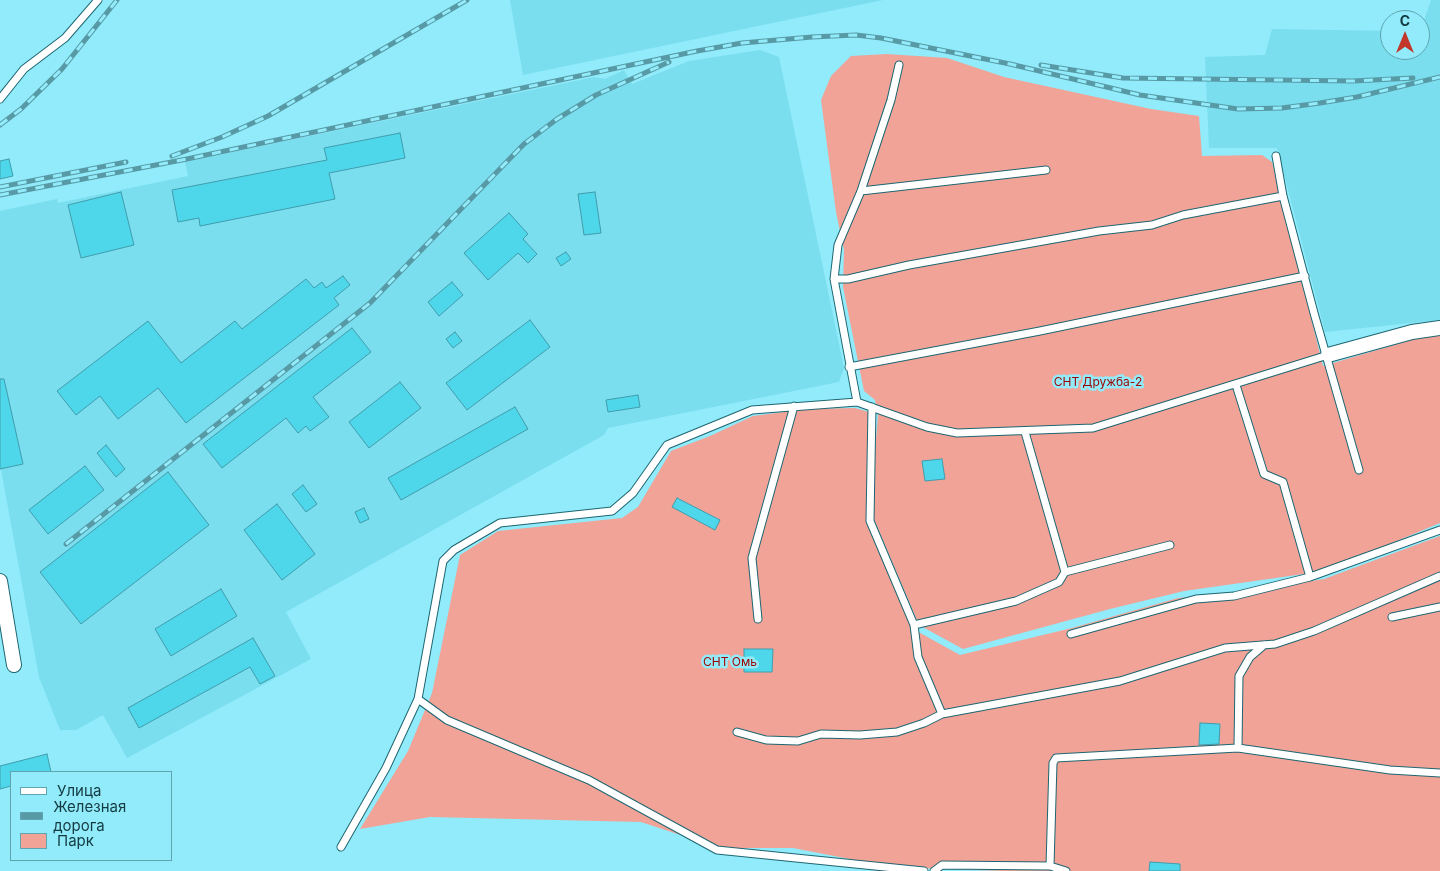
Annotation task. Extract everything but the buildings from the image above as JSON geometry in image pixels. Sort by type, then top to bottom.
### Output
[{"type":"street","points":[[1328,355],[1412,332],[1440,328]]},
{"type":"street","points":[[0,581],[14,665]]},
{"type":"lane","points":[[0,98],[24,69],[65,38],[98,0]]},
{"type":"lane","points":[[857,402],[834,279],[838,245],[861,191],[891,100],[899,65]]},
{"type":"lane","points":[[1276,156],[1283,196],[1359,470]]},
{"type":"lane","points":[[861,191],[1046,170]]},
{"type":"lane","points":[[834,279],[848,279],[910,265],[1099,231],[1152,225],[1183,215],[1283,196]]},
{"type":"lane","points":[[849,367],[1040,331],[1305,276]]},
{"type":"lane","points":[[341,847],[386,768],[418,699],[443,561],[454,550],[500,523],[612,511],[633,493],[667,445],[752,410],[857,402],[928,427],[957,433],[1093,428],[1328,355]]},
{"type":"lane","points":[[1236,385],[1264,474],[1283,482],[1310,577]]},
{"type":"lane","points":[[758,619],[752,558],[794,406]]},
{"type":"lane","points":[[872,407],[870,520],[914,625],[918,657],[942,714]]},
{"type":"lane","points":[[1025,432],[1065,572]]},
{"type":"lane","points":[[1071,634],[1196,599],[1234,596],[1310,577],[1440,530]]},
{"type":"lane","points":[[914,625],[1016,601],[1059,582],[1065,572],[1170,545]]},
{"type":"lane","points":[[737,732],[766,740],[798,741],[821,734],[860,735],[897,732],[924,723],[942,714],[1120,681],[1225,648],[1275,644],[1314,631],[1440,576]]},
{"type":"lane","points":[[1392,617],[1440,607]]},
{"type":"lane","points":[[1238,748],[1239,676],[1250,657],[1264,645]]},
{"type":"lane","points":[[418,699],[447,720],[589,780],[717,850],[924,871]]},
{"type":"lane","points":[[1050,866],[1053,762],[1056,758],[1238,748],[1390,770],[1440,773]]},
{"type":"lane","points":[[934,871],[942,865],[1050,866],[1066,871]]},
{"type":"shaded area","points":[[510,0],[883,0],[523,75]]},
{"type":"shaded area","points":[[1431,0],[1440,0],[1440,320],[1325,332],[1277,148],[1209,148],[1205,57],[1265,55],[1272,29],[1380,31],[1380,60],[1430,60],[1430,10],[1428,10]]},
{"type":"shaded area","points":[[760,50],[779,57],[844,368],[839,382],[608,428],[604,435],[286,612],[311,659],[127,758],[103,715],[76,730],[60,730],[39,677],[0,464],[0,211],[57,199],[58,203],[188,176],[185,162],[594,77],[605,79],[624,70],[632,84],[689,61]]},
{"type":"green space","name":"СНТ Дружба-2","points":[[887,54],[947,58],[1004,77],[1151,109],[1199,116],[1202,156],[1262,155],[1272,162],[1323,366],[1421,337],[1440,334],[1440,523],[1325,571],[1184,591],[963,649],[919,625],[873,517],[873,474],[878,416],[875,400],[864,391],[843,287],[844,250],[836,212],[821,100],[831,76],[851,56]]},
{"type":"green space","name":"СНТ Омь","points":[[855,408],[869,412],[868,521],[889,575],[913,629],[960,655],[1072,628],[1178,598],[1237,593],[1324,579],[1440,536],[1440,871],[1003,871],[891,867],[793,848],[720,848],[641,822],[430,817],[360,829],[408,751],[432,693],[460,555],[498,531],[622,518],[638,507],[671,451],[710,436],[753,416],[807,409]]},
{"type":"railway","points":[[0,125],[21,109],[62,69],[117,0]]},
{"type":"railway","points":[[172,156],[222,137],[268,116],[467,0]]},
{"type":"railway","points":[[0,195],[187,159],[697,51],[742,43],[812,37],[856,35],[881,38],[1010,64],[1140,95],[1238,109],[1282,108],[1320,103],[1357,97],[1440,77]]},
{"type":"railway","points":[[66,544],[370,303],[524,144],[557,119],[596,95],[669,62]]},
{"type":"railway","points":[[1041,65],[1123,78],[1353,81],[1413,78]]},
{"type":"railway","points":[[0,187],[126,162]]}]
